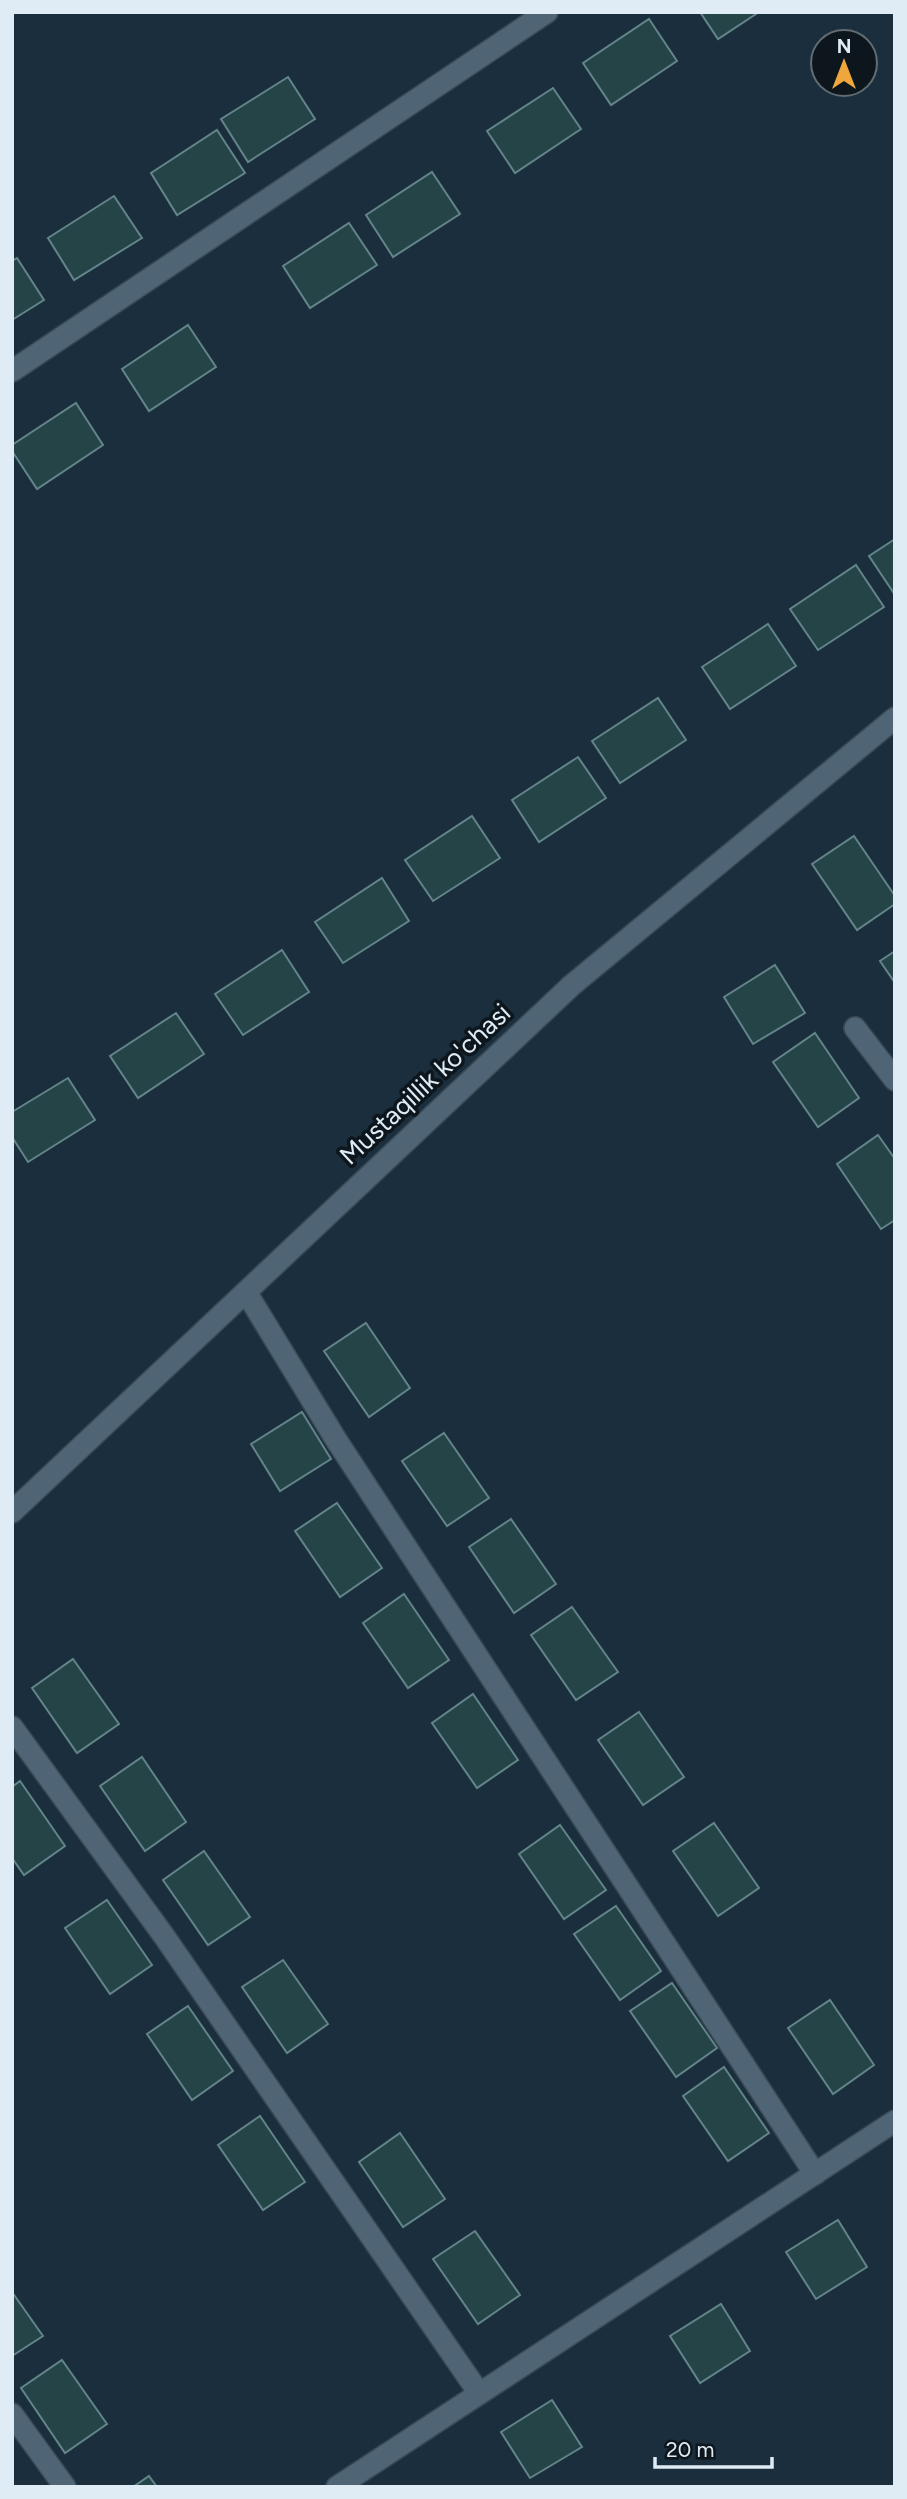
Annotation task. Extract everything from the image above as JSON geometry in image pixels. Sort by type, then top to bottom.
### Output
[{"type":"street","points":[[12,371],[547,12]]},
{"type":"street","name":"Mustaqillik ko'chasi","points":[[12,1512],[572,985],[895,718]]},
{"type":"street","points":[[855,1028],[895,1080]]},
{"type":"street","points":[[246,1292],[343,1450],[815,2174]]},
{"type":"street","points":[[12,1727],[164,1936],[479,2393]]},
{"type":"street","points":[[337,2487],[895,2121]]},
{"type":"street","points":[[12,2414],[65,2487]]},
{"type":"building","points":[[700,12],[759,12],[718,39]]},
{"type":"building","points":[[649,19],[677,61],[611,105],[583,63]]},
{"type":"building","points":[[288,77],[315,119],[248,162],[221,119]]},
{"type":"building","points":[[553,88],[581,129],[515,173],[487,131]]},
{"type":"building","points":[[217,130],[245,173],[177,215],[151,173]]},
{"type":"building","points":[[432,172],[460,214],[393,257],[366,215]]},
{"type":"building","points":[[114,196],[142,238],[74,280],[48,238]]},
{"type":"building","points":[[349,223],[377,265],[310,308],[283,266]]},
{"type":"building","points":[[17,258],[44,300],[12,320],[12,261]]},
{"type":"building","points":[[188,325],[216,367],[149,411],[122,369]]},
{"type":"building","points":[[76,403],[103,445],[37,489],[12,451],[12,445]]},
{"type":"building","points":[[895,539],[895,595],[869,556]]},
{"type":"building","points":[[856,565],[884,607],[818,650],[790,609]]},
{"type":"building","points":[[768,624],[796,666],[730,709],[702,667]]},
{"type":"building","points":[[658,698],[686,740],[620,783],[592,741]]},
{"type":"building","points":[[578,757],[606,798],[539,842],[512,800]]},
{"type":"building","points":[[472,816],[500,858],[433,901],[405,860]]},
{"type":"building","points":[[854,836],[895,896],[895,904],[857,930],[812,864]]},
{"type":"building","points":[[382,878],[409,921],[343,963],[315,922]]},
{"type":"building","points":[[282,950],[309,992],[243,1035],[215,994]]},
{"type":"building","points":[[895,951],[895,983],[880,961]]},
{"type":"building","points":[[775,965],[805,1013],[753,1044],[724,997]]},
{"type":"building","points":[[176,1013],[204,1054],[138,1098],[110,1056]]},
{"type":"building","points":[[815,1033],[859,1098],[818,1127],[773,1062]]},
{"type":"building","points":[[68,1078],[95,1120],[28,1162],[12,1137],[12,1112]]},
{"type":"building","points":[[878,1135],[895,1159],[895,1220],[881,1229],[837,1164]]},
{"type":"building","points":[[366,1323],[410,1388],[369,1417],[324,1351]]},
{"type":"building","points":[[302,1412],[331,1459],[280,1491],[251,1444]]},
{"type":"building","points":[[444,1433],[489,1498],[447,1526],[402,1461]]},
{"type":"building","points":[[337,1503],[382,1568],[340,1597],[295,1531]]},
{"type":"building","points":[[511,1519],[556,1584],[514,1613],[469,1547]]},
{"type":"building","points":[[404,1594],[449,1660],[408,1688],[363,1623]]},
{"type":"building","points":[[572,1607],[618,1672],[576,1700],[531,1635]]},
{"type":"building","points":[[73,1659],[119,1724],[77,1753],[32,1688]]},
{"type":"building","points":[[473,1694],[518,1760],[477,1788],[432,1723]]},
{"type":"building","points":[[639,1712],[684,1777],[643,1805],[598,1740]]},
{"type":"building","points":[[142,1757],[186,1822],[145,1851],[100,1786]]},
{"type":"building","points":[[20,1781],[65,1846],[24,1875],[12,1858],[12,1787]]},
{"type":"building","points":[[714,1823],[759,1888],[718,1916],[673,1851]]},
{"type":"building","points":[[560,1825],[606,1890],[564,1919],[519,1854]]},
{"type":"building","points":[[204,1851],[250,1917],[208,1945],[163,1880]]},
{"type":"building","points":[[107,1900],[152,1965],[110,1994],[65,1928]]},
{"type":"building","points":[[616,1906],[661,1971],[620,2000],[574,1934]]},
{"type":"building","points":[[283,1960],[328,2024],[287,2053],[242,1987]]},
{"type":"building","points":[[672,1983],[717,2048],[676,2077],[630,2011]]},
{"type":"building","points":[[830,2000],[874,2065],[833,2094],[788,2028]]},
{"type":"building","points":[[188,2006],[233,2071],[192,2100],[147,2034]]},
{"type":"building","points":[[724,2067],[769,2133],[728,2161],[683,2096]]},
{"type":"building","points":[[260,2116],[305,2182],[263,2210],[218,2145]]},
{"type":"building","points":[[400,2133],[445,2199],[403,2227],[359,2162]]},
{"type":"building","points":[[838,2220],[867,2267],[816,2299],[786,2252]]},
{"type":"building","points":[[475,2231],[520,2295],[478,2324],[433,2259]]},
{"type":"building","points":[[12,2292],[43,2336],[12,2356]]},
{"type":"building","points":[[721,2304],[750,2351],[700,2383],[670,2336]]},
{"type":"building","points":[[62,2360],[107,2424],[65,2453],[21,2388]]},
{"type":"building","points":[[552,2400],[582,2447],[530,2478],[501,2432]]},
{"type":"building","points":[[149,2476],[157,2487],[133,2487]]}]
